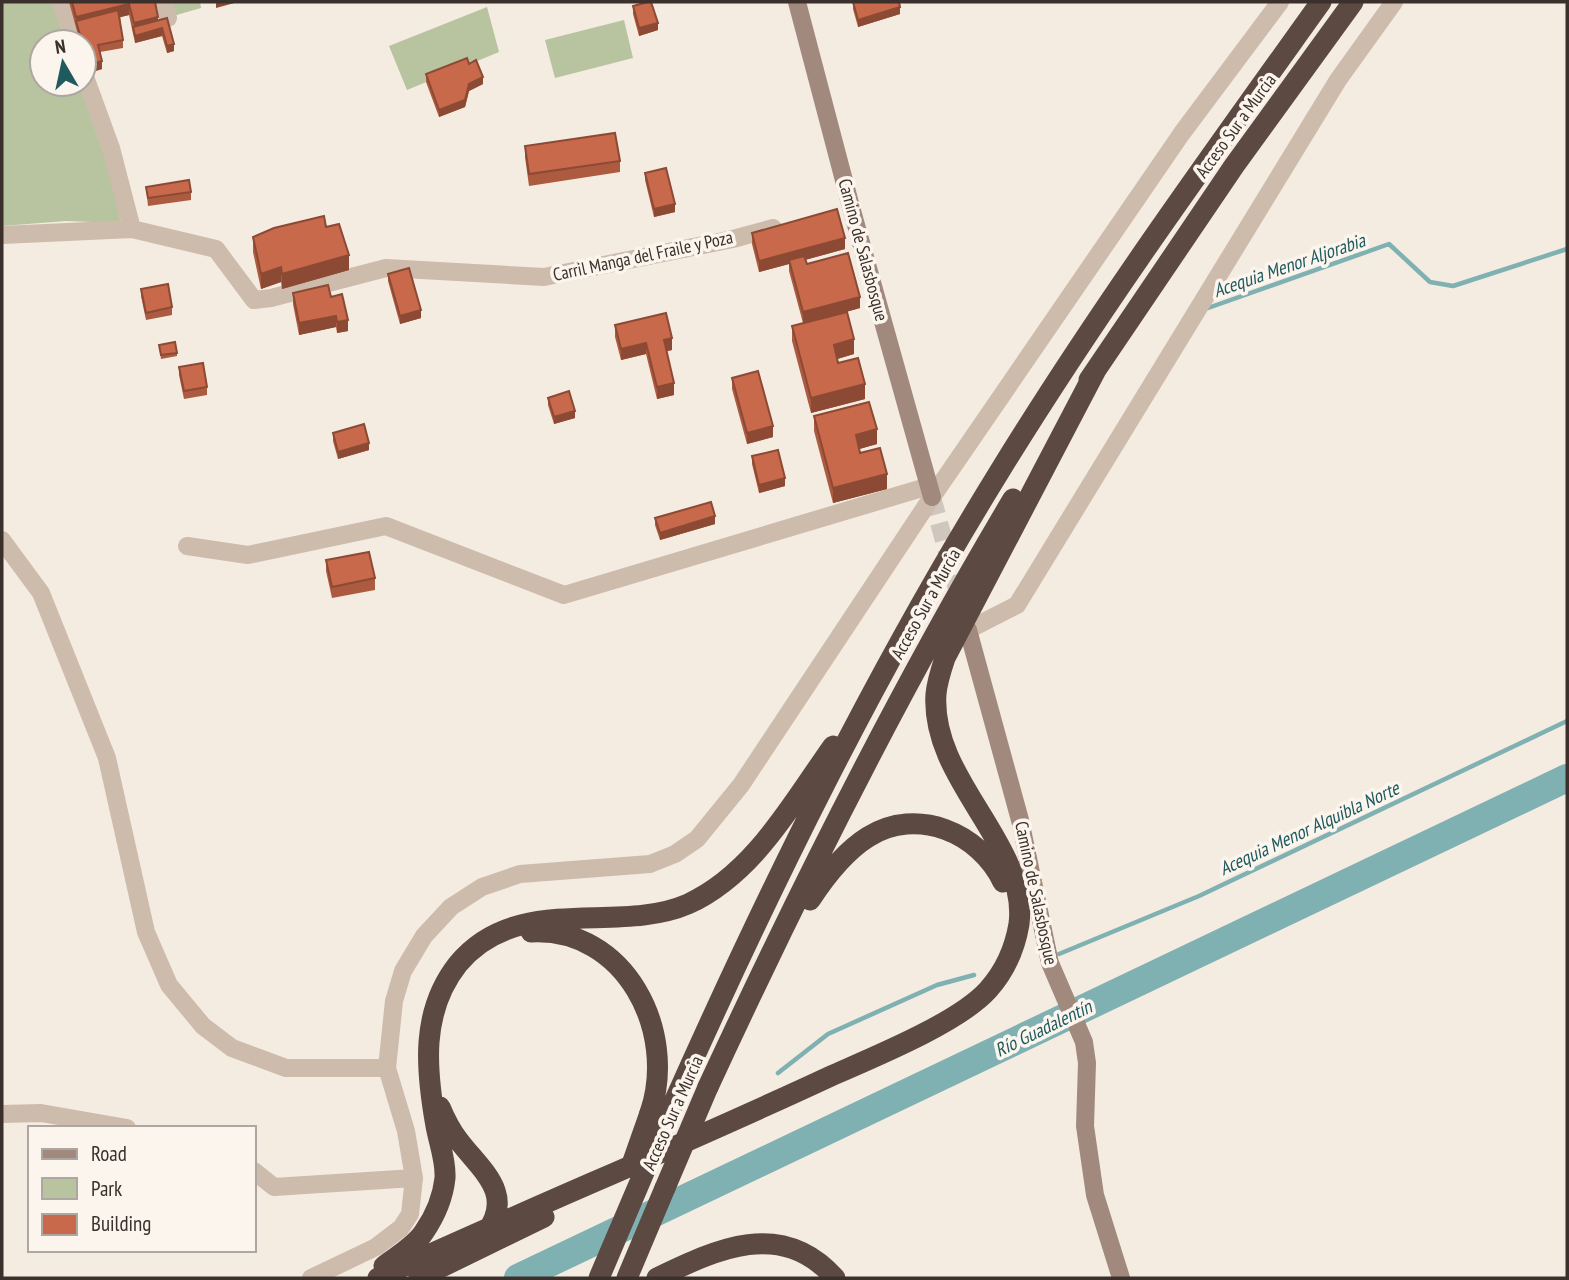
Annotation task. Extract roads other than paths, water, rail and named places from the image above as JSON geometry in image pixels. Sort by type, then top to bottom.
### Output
[{"type":"highway","name":"Acceso Sur a Murcia","points":[[598,1278],[736,963],[874,688],[990,487],[1074,356],[1206,162],[1321,2]]},
{"type":"highway","name":"Acceso Sur a Murcia","points":[[627,1278],[741,1016],[860,773],[939,628],[1019,489],[1097,368],[1211,198],[1353,2]]},
{"type":"highway","points":[[419,1278],[762,1108],[945,1021],[988,990],[1010,958],[1018,924],[1016,889],[1005,856],[949,758],[939,725],[936,693],[945,658],[1097,368]]},
{"type":"highway","points":[[364,1278],[382,1268],[423,1235],[443,1193],[445,1165],[428,1076],[427,1052],[436,1006],[451,974],[462,960],[485,942],[516,927],[542,920],[666,910],[685,905],[718,886],[748,860],[780,820],[874,688]]},
{"type":"highway","points":[[741,1016],[823,880],[868,836],[896,826],[912,824],[946,829],[972,842],[993,863],[1006,888],[1010,904],[1010,958]]},
{"type":"highway","points":[[485,942],[527,932],[567,935],[596,949],[620,969],[642,999],[651,1020],[656,1040],[658,1077],[650,1113],[598,1278]]},
{"type":"highway","points":[[411,1278],[475,1244],[491,1226],[496,1200],[493,1182],[449,1125],[428,1076]]},
{"type":"highway","points":[[378,1278],[762,1108]]},
{"type":"highway","points":[[635,1278],[664,1188]]},
{"type":"highway","points":[[657,1278],[715,1252],[753,1244],[785,1246],[801,1251],[816,1260],[835,1278]]},
{"type":"street","points":[[61,2],[70,28]]},
{"type":"street","name":"Camino de Salasbosque","points":[[797,2],[844,209],[930,492]]},
{"type":"street","points":[[311,1278],[376,1247],[401,1228],[410,1214],[414,1178],[406,1131],[387,1068],[394,1001],[403,971],[424,936],[451,907],[482,887],[520,874],[650,864],[676,854],[697,839],[741,786],[930,492],[1182,133],[1280,2]]},
{"type":"street","name":"Camino de Salasbosque","points":[[1121,1278],[1096,1195],[1085,1126],[1087,1063],[1084,1042],[1047,952],[1020,820],[968,630],[1017,605],[1338,80],[1394,2]]},
{"type":"street","points":[[93,98],[111,148],[132,229]]},
{"type":"street","name":"Carril Manga del Fraile y Poza","points":[[2,235],[132,229],[216,249],[254,300],[386,268],[544,276],[733,239],[785,225]]},
{"type":"street","points":[[187,547],[248,555],[386,526],[564,595],[930,492]]},
{"type":"street","points":[[2,540],[41,593],[107,758],[146,932],[169,985],[203,1026],[232,1048],[286,1068],[387,1068]]},
{"type":"street","points":[[2,1114],[41,1113],[116,1126]]},
{"type":"street","points":[[256,1172],[274,1186],[414,1178]]},
{"type":"waterway","name":"Acequia Menor Aljorabia","points":[[1208,308],[1389,244],[1430,282],[1453,286],[1567,249]]},
{"type":"waterway","name":"Acequia Menor Alquibla Norte","points":[[1059,954],[1199,896],[1567,721]]},
{"type":"waterway","name":"Río Guadalentín","points":[[518,1278],[1567,778]]},
{"type":"waterway","name":"Acequia Menor Alquibla Norte","points":[[778,1073],[828,1034],[937,985],[974,975]]},
{"type":"tunnel","points":[[932,497],[961,603]]}]
